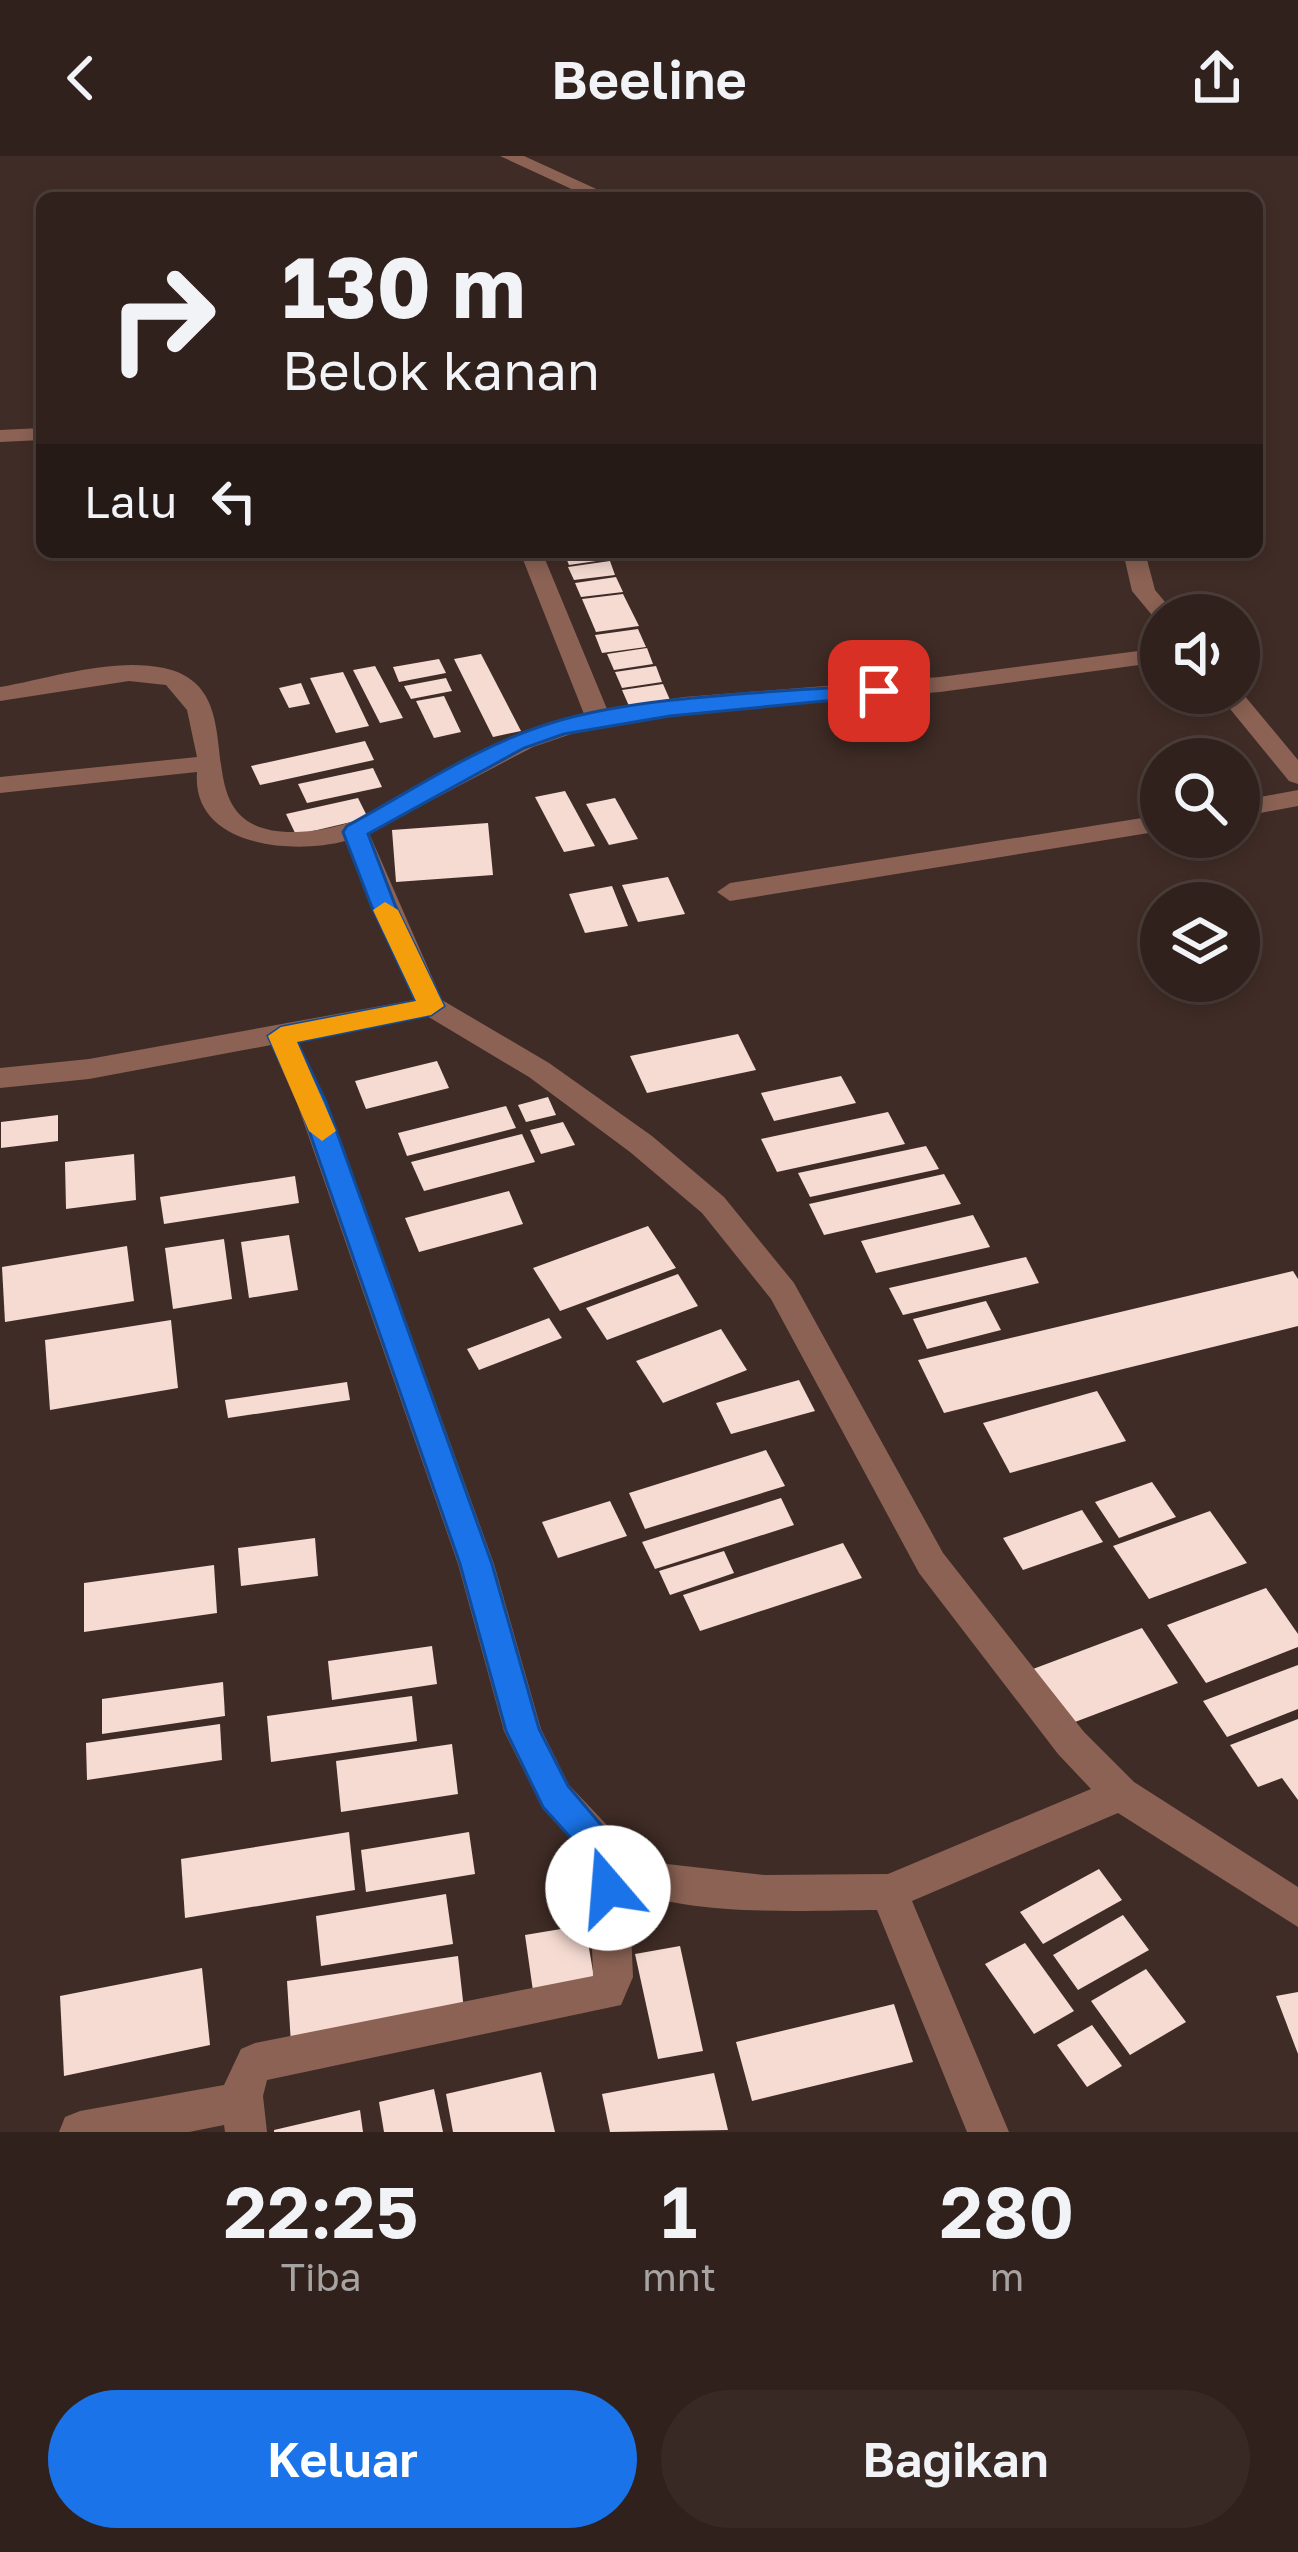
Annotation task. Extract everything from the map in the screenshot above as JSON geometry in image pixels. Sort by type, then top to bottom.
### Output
[{"type":"street","points":[[509,156],[593,192]]},
{"type":"street","points":[[0,436],[36,434]]},
{"type":"street","points":[[532,558],[599,720]]},
{"type":"street","points":[[1136,558],[1146,594]]},
{"type":"street","points":[[0,694],[162,675],[186,687],[206,725],[210,793],[223,812],[249,831],[302,841],[355,832],[516,743],[599,720],[914,688],[1140,658]]},
{"type":"street","points":[[1246,714],[1298,776]]},
{"type":"street","points":[[0,785],[210,763]]},
{"type":"street","points":[[1260,805],[1298,798]]},
{"type":"street","points":[[730,892],[1140,826]]},
{"type":"street","points":[[355,832],[431,1006],[539,1070],[641,1144],[713,1205],[783,1291],[931,1564],[1058,1726],[1121,1794],[1298,1909]]},
{"type":"street","points":[[0,1078],[89,1069],[431,1006]]},
{"type":"street","points":[[281,1036],[312,1102],[476,1564],[523,1731],[556,1796],[608,1853],[652,1880],[765,1893],[889,1892],[1121,1794]]},
{"type":"street","points":[[80,2132],[243,2117],[245,2076],[255,2063],[607,1992],[613,1977],[608,1853]]},
{"type":"street","points":[[889,1892],[988,2132]]},
{"type":"building","points":[[566,558],[610,559],[569,565]]},
{"type":"building","points":[[610,561],[615,575],[574,580],[568,567]]},
{"type":"building","points":[[616,577],[623,592],[581,597],[575,583]]},
{"type":"building","points":[[623,594],[639,626],[596,632],[582,599]]},
{"type":"building","points":[[638,629],[646,647],[602,653],[595,635]]},
{"type":"building","points":[[647,648],[653,664],[614,670],[607,654]]},
{"type":"building","points":[[481,654],[521,731],[493,737],[454,659]]},
{"type":"building","points":[[439,659],[446,673],[399,682],[393,667]]},
{"type":"building","points":[[375,666],[403,718],[380,723],[353,670]]},
{"type":"building","points":[[656,666],[662,682],[622,688],[615,672]]},
{"type":"building","points":[[343,672],[369,726],[336,733],[310,678]]},
{"type":"building","points":[[446,678],[452,691],[411,699],[404,686]]},
{"type":"building","points":[[301,683],[310,704],[289,708],[279,688]]},
{"type":"building","points":[[663,684],[670,700],[629,706],[622,690]]},
{"type":"building","points":[[444,696],[461,732],[434,738],[416,701]]},
{"type":"building","points":[[365,741],[374,760],[260,785],[251,766]]},
{"type":"building","points":[[373,768],[382,787],[307,803],[298,784]]},
{"type":"building","points":[[565,791],[595,846],[564,852],[535,797]]},
{"type":"building","points":[[358,798],[368,818],[296,835],[286,814]]},
{"type":"building","points":[[615,798],[638,839],[609,845],[586,804]]},
{"type":"building","points":[[488,823],[493,875],[396,882],[392,830]]},
{"type":"building","points":[[668,877],[685,914],[638,922],[622,885]]},
{"type":"building","points":[[612,886],[628,926],[585,933],[569,894]]},
{"type":"building","points":[[738,1034],[756,1070],[647,1093],[630,1056]]},
{"type":"building","points":[[437,1061],[449,1088],[366,1109],[355,1081]]},
{"type":"building","points":[[841,1076],[856,1103],[774,1121],[761,1093]]},
{"type":"building","points":[[548,1097],[556,1115],[526,1122],[518,1105]]},
{"type":"building","points":[[506,1106],[516,1128],[407,1156],[398,1133]]},
{"type":"building","points":[[888,1112],[905,1144],[777,1172],[761,1139]]},
{"type":"building","points":[[58,1115],[58,1141],[1,1148],[1,1122]]},
{"type":"building","points":[[563,1122],[575,1145],[541,1154],[530,1130]]},
{"type":"building","points":[[522,1134],[535,1162],[424,1191],[411,1162]]},
{"type":"building","points":[[926,1146],[939,1169],[810,1197],[798,1173]]},
{"type":"building","points":[[134,1154],[136,1200],[66,1209],[65,1162]]},
{"type":"building","points":[[944,1174],[961,1204],[824,1235],[809,1204]]},
{"type":"building","points":[[295,1176],[299,1203],[164,1224],[160,1197]]},
{"type":"building","points":[[509,1191],[523,1224],[419,1252],[405,1218]]},
{"type":"building","points":[[973,1215],[990,1247],[876,1273],[861,1241]]},
{"type":"building","points":[[648,1226],[676,1268],[560,1311],[533,1268]]},
{"type":"building","points":[[289,1235],[298,1290],[249,1298],[241,1242]]},
{"type":"building","points":[[224,1239],[232,1299],[173,1309],[165,1248]]},
{"type":"building","points":[[127,1246],[134,1301],[5,1322],[2,1267]]},
{"type":"building","points":[[1026,1257],[1039,1283],[903,1315],[889,1288]]},
{"type":"building","points":[[1293,1271],[1298,1279],[1298,1326],[944,1413],[918,1360]]},
{"type":"building","points":[[678,1274],[698,1306],[607,1340],[586,1308]]},
{"type":"building","points":[[986,1301],[1001,1330],[927,1349],[913,1319]]},
{"type":"building","points":[[549,1318],[562,1338],[479,1370],[467,1349]]},
{"type":"building","points":[[171,1320],[178,1388],[50,1410],[45,1340]]},
{"type":"building","points":[[721,1329],[747,1370],[663,1403],[636,1361]]},
{"type":"building","points":[[799,1380],[815,1411],[731,1434],[716,1403]]},
{"type":"building","points":[[347,1382],[350,1400],[228,1418],[225,1400]]},
{"type":"building","points":[[1097,1391],[1126,1441],[1010,1473],[983,1423]]},
{"type":"building","points":[[766,1450],[785,1486],[645,1529],[629,1493]]},
{"type":"building","points":[[1152,1482],[1176,1517],[1119,1538],[1095,1502]]},
{"type":"building","points":[[781,1498],[794,1525],[655,1569],[642,1542]]},
{"type":"building","points":[[610,1501],[627,1536],[558,1558],[542,1522]]},
{"type":"building","points":[[1082,1510],[1103,1542],[1023,1570],[1003,1538]]},
{"type":"building","points":[[1210,1511],[1247,1563],[1149,1599],[1113,1546]]},
{"type":"building","points":[[315,1538],[318,1576],[241,1586],[238,1548]]},
{"type":"building","points":[[843,1543],[862,1578],[700,1631],[683,1595]]},
{"type":"building","points":[[724,1551],[734,1573],[670,1595],[659,1571]]},
{"type":"building","points":[[214,1565],[217,1613],[84,1632],[84,1583]]},
{"type":"building","points":[[1266,1588],[1298,1634],[1298,1647],[1206,1683],[1167,1625]]},
{"type":"building","points":[[1142,1628],[1178,1683],[1067,1725],[1033,1669]]},
{"type":"building","points":[[432,1646],[437,1684],[332,1700],[328,1661]]},
{"type":"building","points":[[1298,1665],[1298,1709],[1227,1737],[1203,1701]]},
{"type":"building","points":[[223,1682],[225,1716],[102,1734],[102,1699]]},
{"type":"building","points":[[412,1696],[417,1741],[271,1762],[267,1716]]},
{"type":"building","points":[[1298,1719],[1298,1800],[1282,1778],[1258,1787],[1230,1745]]},
{"type":"building","points":[[220,1724],[222,1760],[87,1780],[86,1743]]},
{"type":"building","points":[[452,1744],[458,1794],[341,1812],[336,1761]]},
{"type":"building","points":[[349,1832],[355,1890],[185,1918],[181,1859]]},
{"type":"building","points":[[469,1832],[475,1874],[366,1892],[361,1850]]},
{"type":"building","points":[[1099,1869],[1122,1900],[1043,1944],[1020,1912]]},
{"type":"building","points":[[446,1894],[453,1944],[321,1966],[316,1916]]},
{"type":"building","points":[[1123,1915],[1149,1950],[1078,1990],[1053,1955]]},
{"type":"building","points":[[585,1925],[596,1989],[534,1998],[525,1935]]},
{"type":"building","points":[[1025,1943],[1074,2011],[1034,2034],[985,1964]]},
{"type":"building","points":[[680,1946],[703,2051],[658,2059],[635,1954]]},
{"type":"building","points":[[458,1956],[465,2019],[291,2044],[287,1981]]},
{"type":"building","points":[[202,1968],[210,2045],[64,2076],[60,1996]]},
{"type":"building","points":[[1146,1969],[1186,2022],[1130,2055],[1091,2001]]},
{"type":"building","points":[[1298,1992],[1298,2054],[1276,1996]]},
{"type":"building","points":[[894,2004],[913,2062],[752,2101],[736,2042]]},
{"type":"building","points":[[1092,2025],[1122,2066],[1087,2087],[1057,2045]]},
{"type":"building","points":[[541,2072],[555,2132],[453,2132],[446,2094]]},
{"type":"building","points":[[714,2073],[728,2130],[610,2132],[602,2094]]},
{"type":"building","points":[[434,2089],[443,2132],[384,2132],[379,2102]]},
{"type":"building","points":[[360,2110],[363,2132],[274,2132],[274,2130]]},
{"type":"slow traffic","points":[[322,1131],[281,1036],[431,1006],[385,910]]},
{"type":"route","points":[[608,1888],[608,1853],[556,1796],[523,1731],[476,1564],[312,1102],[281,1036],[431,1006],[355,832],[516,743],[560,728],[670,709],[879,691]]}]
